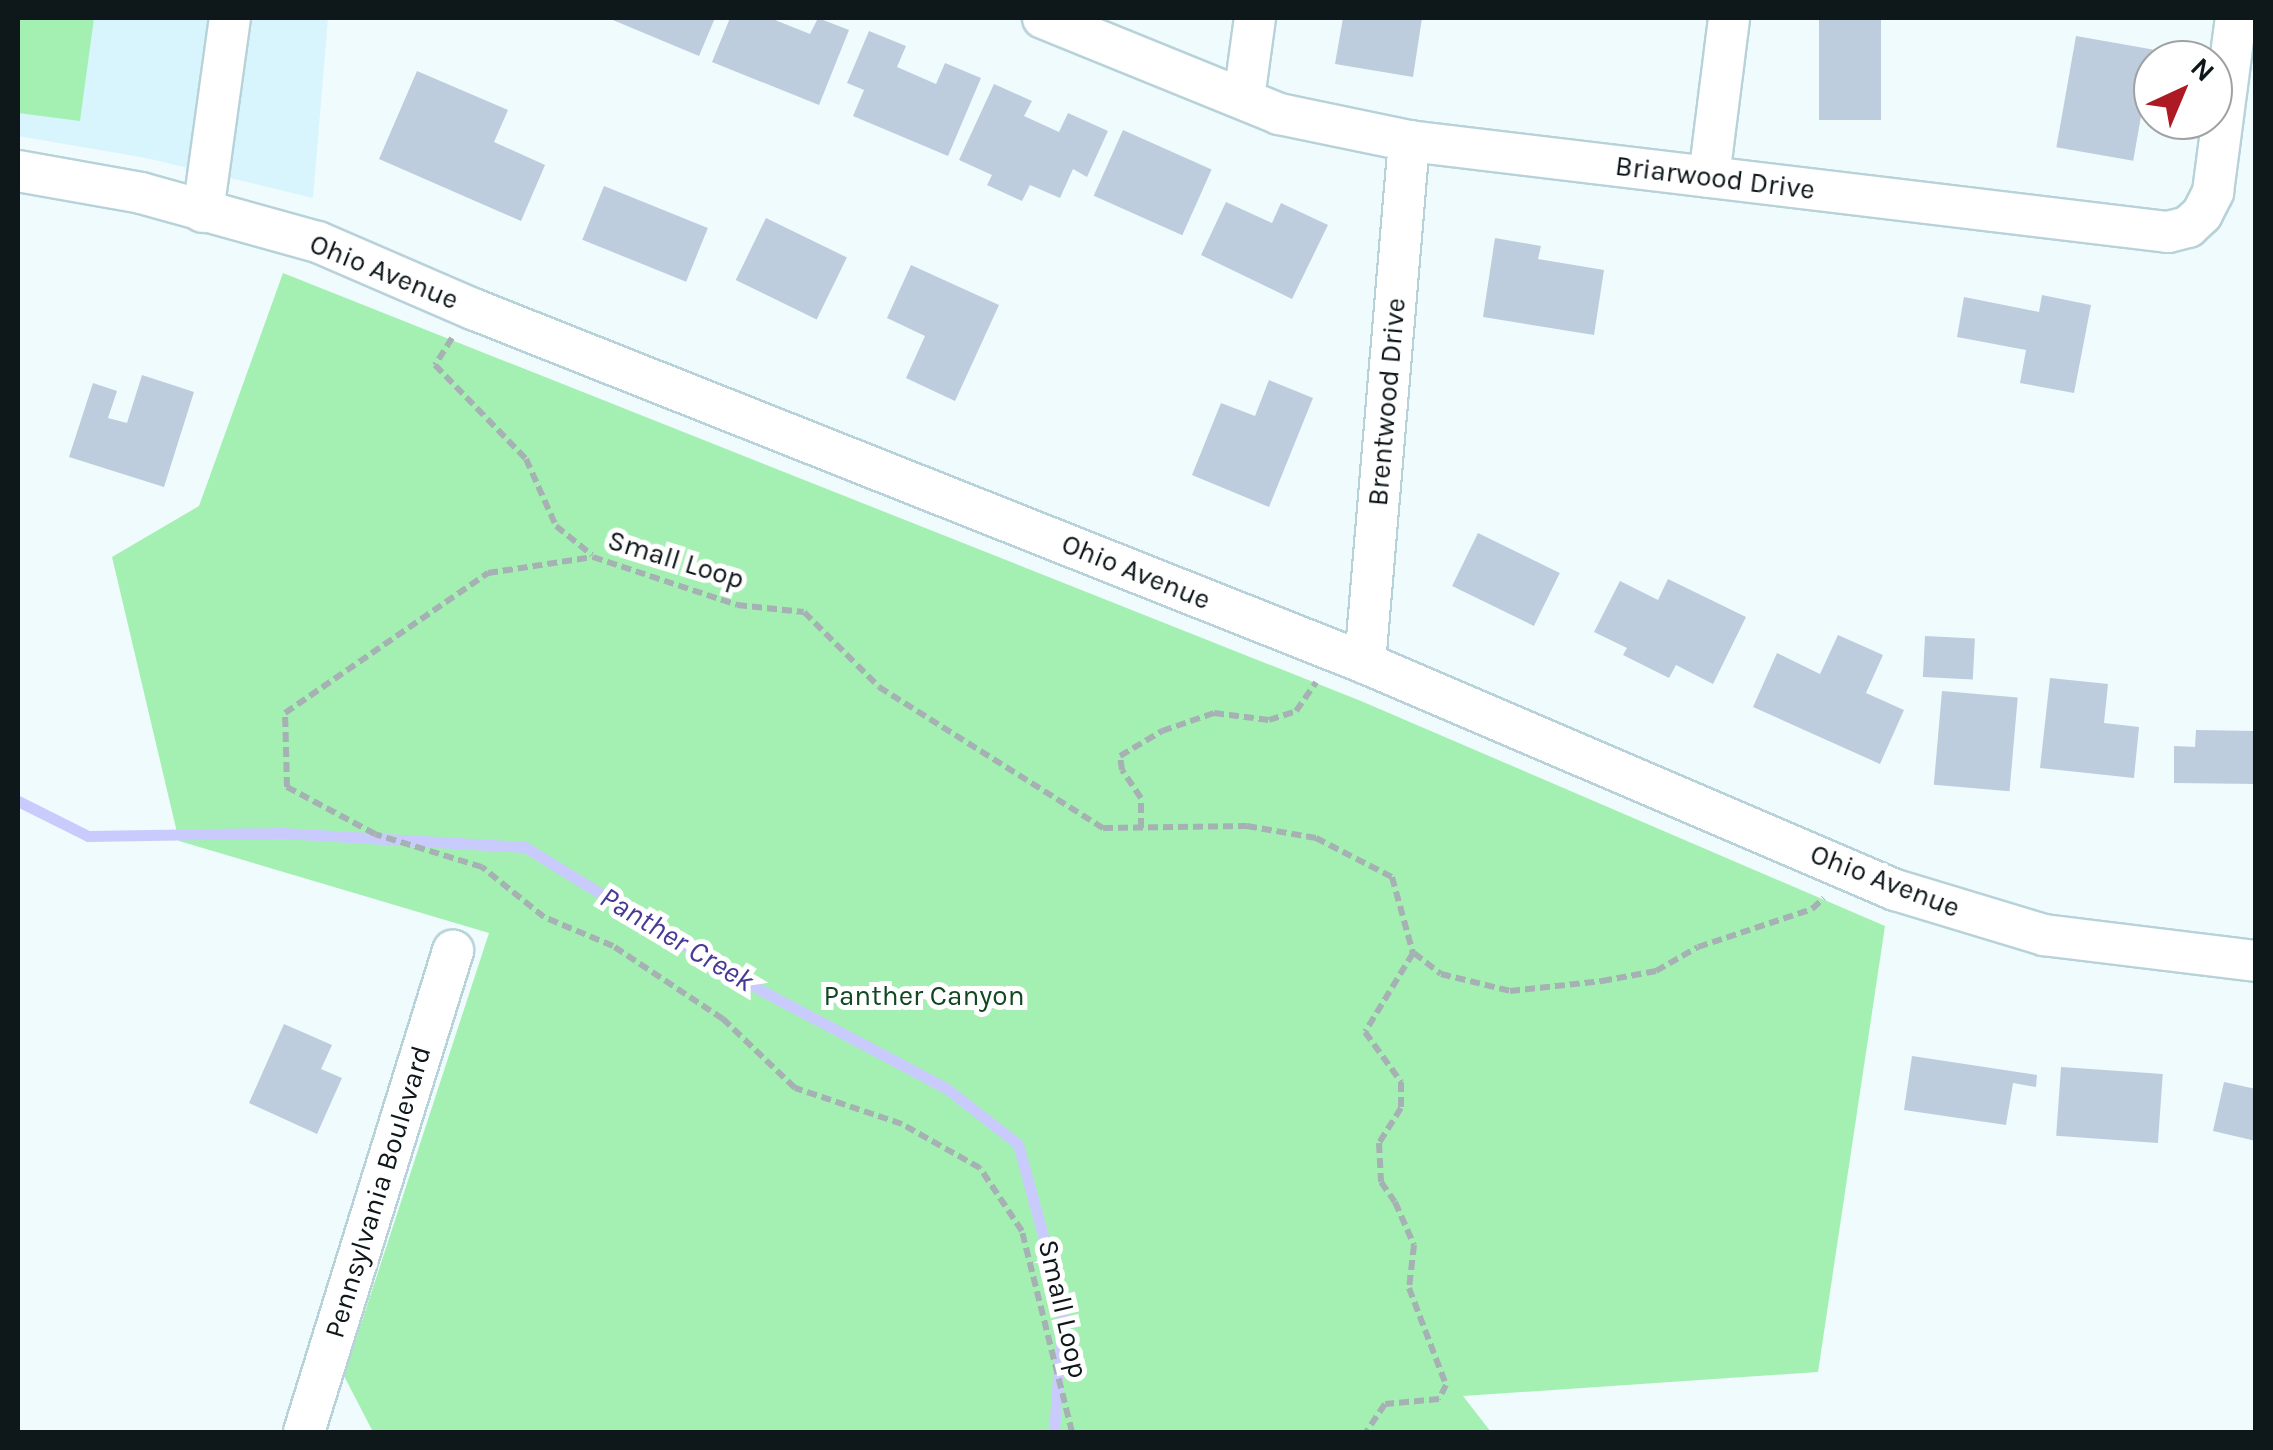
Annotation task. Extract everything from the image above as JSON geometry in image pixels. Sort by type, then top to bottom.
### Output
[{"type":"street","points":[[203,212],[230,18]]},
{"type":"street","name":"Briarwood Drive","points":[[1042,18],[1279,114],[1410,141],[2168,232],[2188,227],[2202,214],[2213,192],[2236,18]]},
{"type":"street","points":[[1244,98],[1254,18]]},
{"type":"street","points":[[1709,177],[1729,18]]},
{"type":"street","name":"Brentwood Drive","points":[[1352,658],[1410,141]]},
{"type":"street","name":"Ohio Avenue","points":[[18,171],[142,192],[318,242],[473,309],[1352,658],[1895,890],[2044,935],[2256,961]]},
{"type":"street","name":"Pennsylvania Boulevard","points":[[304,1432],[452,951]]},
{"type":"path","points":[[473,309],[435,365],[526,459],[556,526],[593,556]]},
{"type":"path","name":"Small Loop","points":[[1072,1432],[1022,1231],[980,1168],[902,1124],[795,1088],[723,1019],[613,946],[544,916],[482,867],[375,834],[286,787],[285,713],[488,573],[593,556],[738,606],[804,612],[879,687],[1103,828],[1247,826],[1316,838],[1392,877],[1413,953]]},
{"type":"path","points":[[1142,828],[1140,798],[1122,770],[1120,756],[1162,731],[1214,713],[1269,720],[1296,711],[1352,658]]},
{"type":"path","points":[[1366,1432],[1385,1404],[1439,1399],[1446,1385],[1409,1288],[1414,1245],[1395,1202],[1381,1182],[1378,1143],[1401,1108],[1401,1082],[1365,1032],[1413,953],[1441,974],[1510,991],[1656,972],[1698,947],[1812,908],[1822,900],[1843,867]]},
{"type":"shaded area","points":[[18,18],[328,18],[313,198],[146,158],[18,136]]},
{"type":"green space","points":[[18,18],[94,18],[80,121],[18,113]]},
{"type":"green space","name":"Panther Canyon","points":[[283,273],[1361,701],[1885,926],[1818,1372],[1463,1396],[1491,1432],[373,1432],[344,1376],[489,933],[179,841],[112,557],[199,506]]},
{"type":"building","points":[[608,18],[715,18],[699,56]]},
{"type":"building","points":[[730,18],[770,18],[810,34],[818,18],[849,30],[819,105],[712,62]]},
{"type":"building","points":[[1343,18],[1422,18],[1413,77],[1335,64]]},
{"type":"building","points":[[1819,18],[1881,18],[1881,120],[1819,120]]},
{"type":"building","points":[[869,31],[906,46],[897,67],[936,84],[945,63],[981,78],[948,156],[853,116],[864,90],[847,83]]},
{"type":"building","points":[[2076,36],[2133,46],[2133,140],[2137,140],[2133,161],[2056,147]]},
{"type":"building","points":[[417,71],[508,110],[494,142],[545,165],[521,221],[379,159]]},
{"type":"building","points":[[994,84],[1032,101],[1024,116],[1059,132],[1068,113],[1108,131],[1087,177],[1073,169],[1060,198],[1030,185],[1022,201],[987,185],[992,175],[959,160]]},
{"type":"building","points":[[1123,130],[1212,169],[1182,235],[1094,196]]},
{"type":"building","points":[[604,186],[708,228],[686,282],[582,240]]},
{"type":"building","points":[[1226,202],[1272,223],[1281,203],[1328,225],[1292,299],[1201,255]]},
{"type":"building","points":[[766,218],[847,257],[817,319],[736,280]]},
{"type":"building","points":[[1495,238],[1541,246],[1538,259],[1604,270],[1594,335],[1483,317]]},
{"type":"building","points":[[911,265],[999,305],[955,401],[906,378],[925,336],[887,318]]},
{"type":"building","points":[[2042,295],[2091,305],[2074,393],[2020,383],[2026,350],[1957,337],[1964,297],[2039,312]]},
{"type":"building","points":[[142,375],[194,392],[164,487],[69,457],[93,383],[117,391],[108,418],[127,423]]},
{"type":"building","points":[[1269,380],[1313,398],[1269,507],[1192,475],[1221,403],[1255,416]]},
{"type":"building","points":[[1478,533],[1560,573],[1534,626],[1452,586]]},
{"type":"building","points":[[1668,579],[1746,617],[1713,684],[1676,665],[1669,678],[1623,655],[1627,648],[1594,632],[1620,581],[1658,600]]},
{"type":"building","points":[[1838,635],[1883,655],[1866,693],[1904,710],[1880,764],[1753,707],[1777,653],[1820,674]]},
{"type":"building","points":[[1925,636],[1975,639],[1973,680],[1923,677]]},
{"type":"building","points":[[2050,678],[2108,684],[2104,723],[2139,727],[2134,778],[2040,768]]},
{"type":"building","points":[[1942,691],[2018,698],[2010,791],[1934,785]]},
{"type":"building","points":[[2196,730],[2256,731],[2256,784],[2174,783],[2174,746],[2195,747]]},
{"type":"building","points":[[284,1024],[332,1045],[321,1069],[342,1078],[317,1134],[249,1103]]},
{"type":"building","points":[[1912,1056],[2037,1075],[2036,1087],[2013,1083],[2006,1125],[1904,1110]]},
{"type":"building","points":[[2061,1067],[2163,1074],[2158,1143],[2056,1136]]},
{"type":"building","points":[[2224,1082],[2256,1089],[2256,1141],[2213,1131]]},
{"type":"waterway","name":"Panther Creek","points":[[18,801],[88,836],[282,833],[525,847],[738,978],[946,1088],[1018,1144],[1063,1309],[1054,1432]]}]
